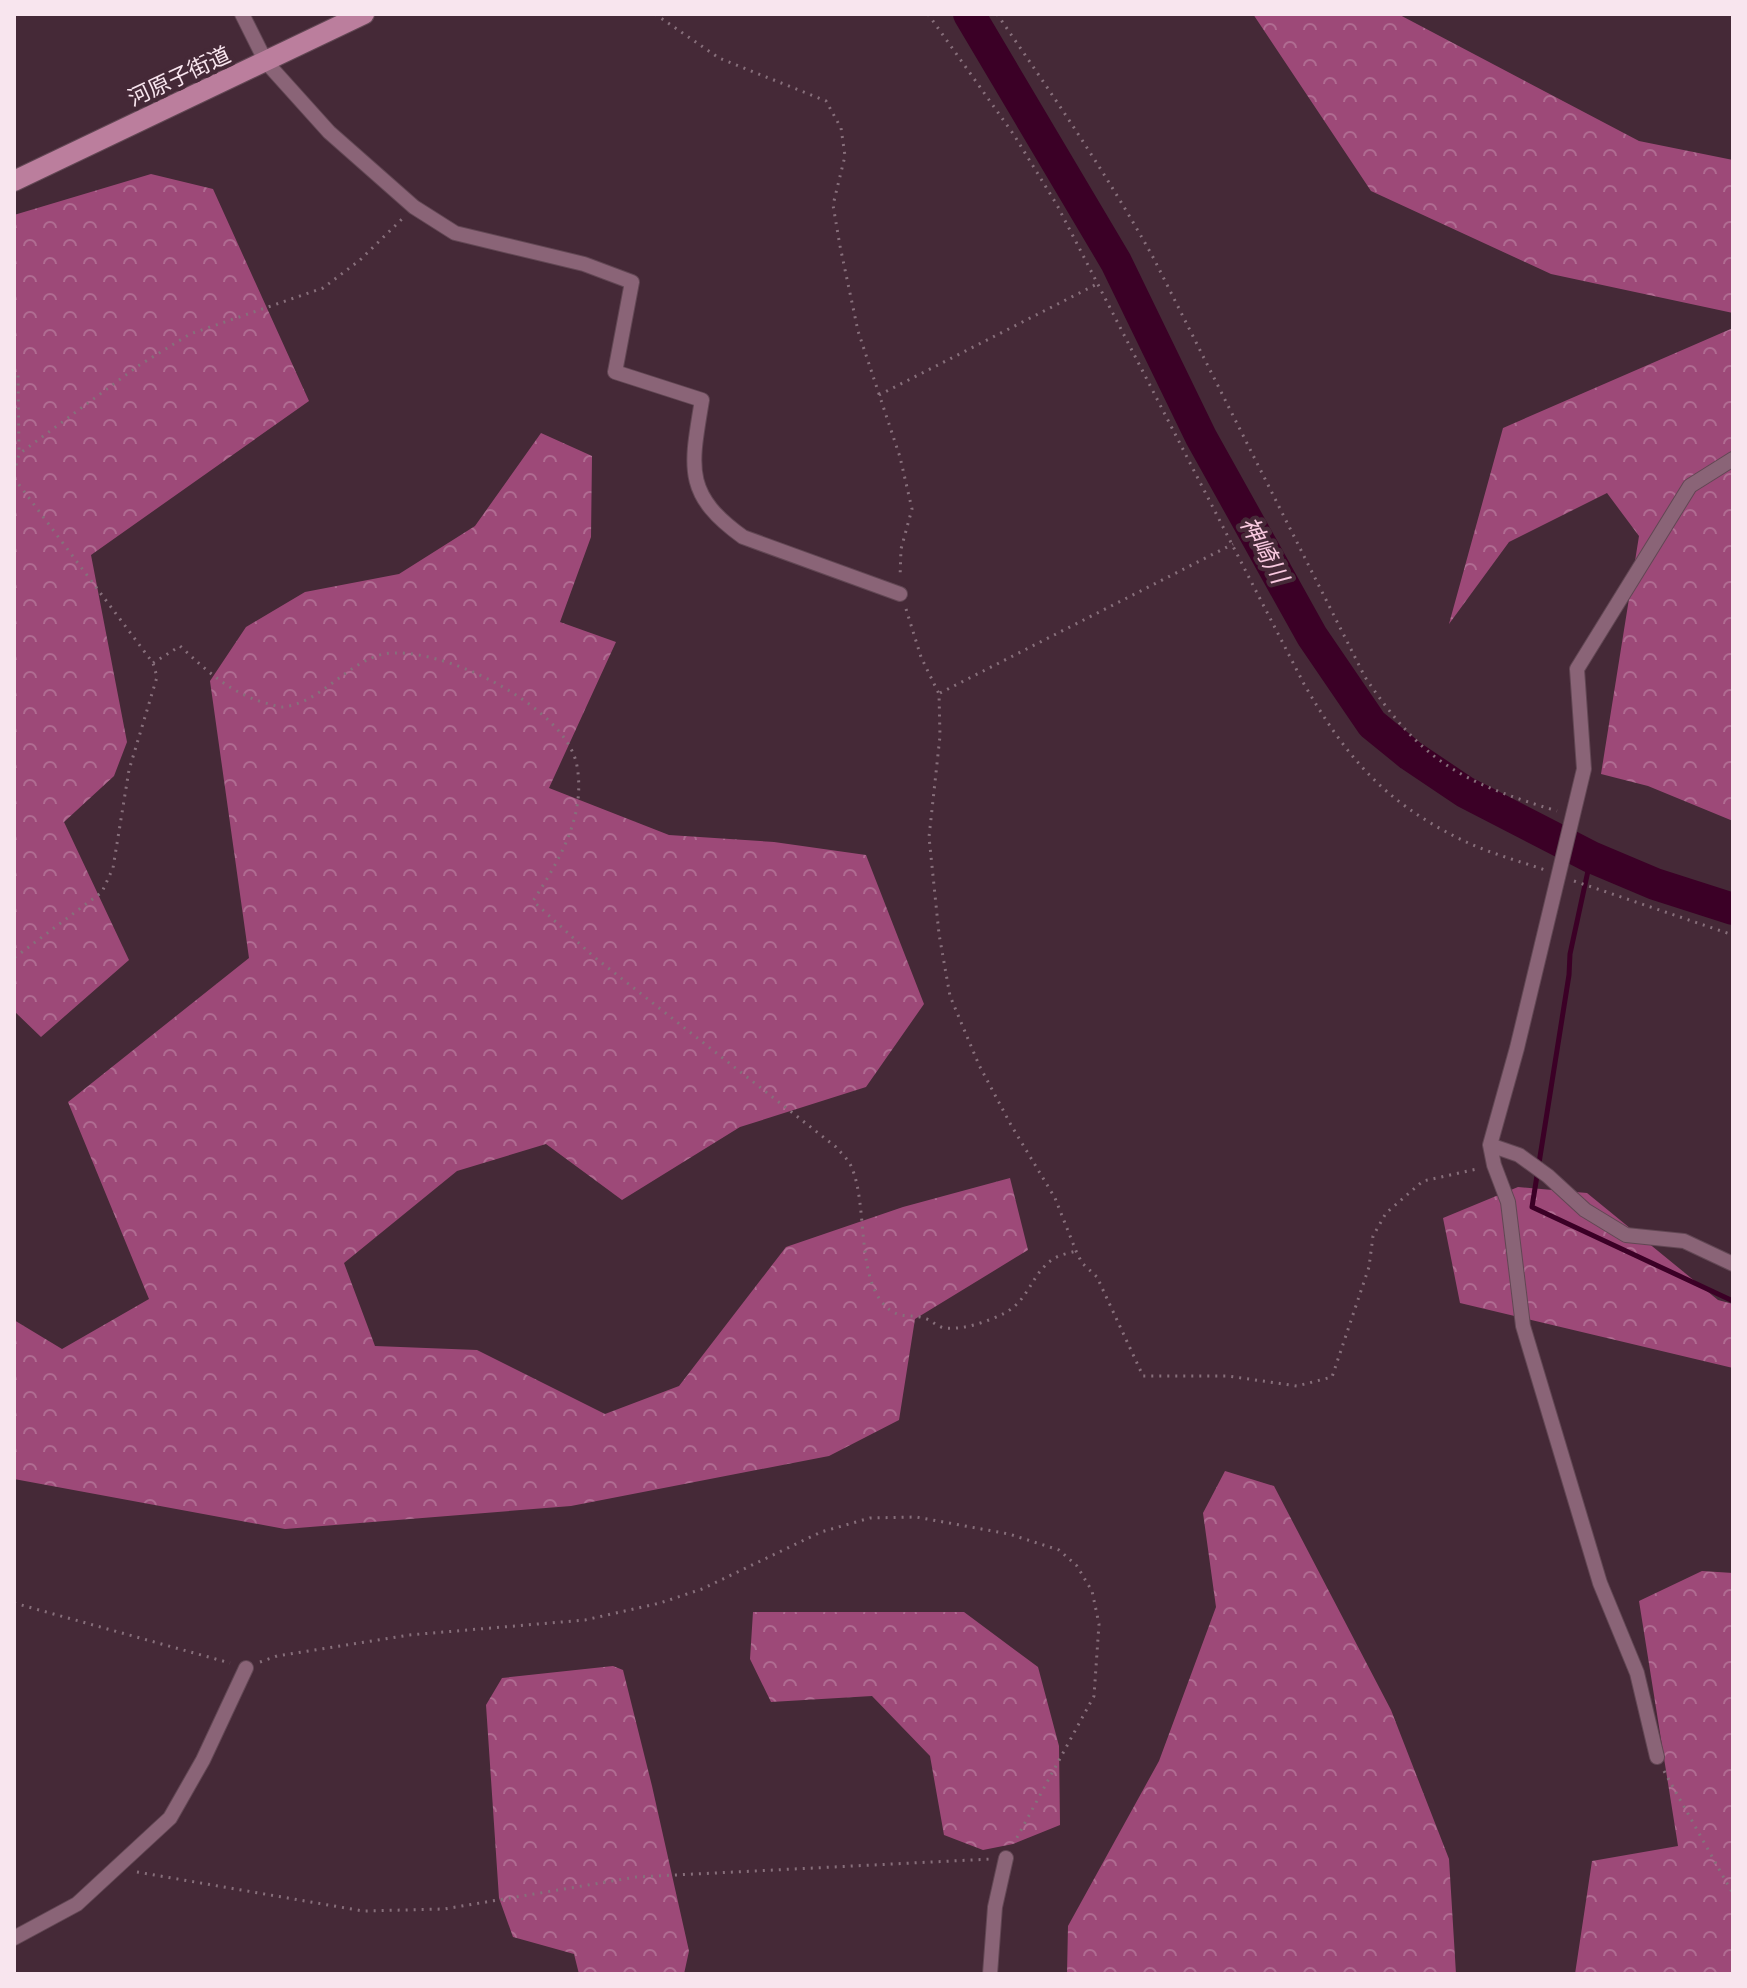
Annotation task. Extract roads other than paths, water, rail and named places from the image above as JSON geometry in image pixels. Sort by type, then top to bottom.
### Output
[{"type":"street","points":[[242,14],[266,62],[329,132],[414,207],[455,233],[584,264],[632,282],[615,372],[702,400],[694,478],[704,500],[721,521],[743,537],[900,594]]},
{"type":"street","name":"河原子街道","points":[[14,181],[364,14]]},
{"type":"street","points":[[1657,1757],[1637,1673],[1600,1583],[1523,1326],[1508,1202],[1490,1145],[1584,769],[1577,669],[1690,486],[1733,459]]},
{"type":"street","points":[[1490,1145],[1519,1155],[1548,1176],[1585,1210],[1626,1235],[1684,1241],[1733,1264]]},
{"type":"street","points":[[14,1938],[77,1904],[170,1818],[203,1760],[246,1668]]},
{"type":"street","points":[[990,1974],[995,1907],[1006,1858]]},
{"type":"waterway","name":"神崎川","points":[[969,14],[1116,262],[1201,437],[1312,636],[1372,724],[1410,755],[1465,792],[1591,857],[1655,884],[1733,909]]},
{"type":"waterway","points":[[1591,857],[1570,954],[1532,1207],[1733,1301]]}]
